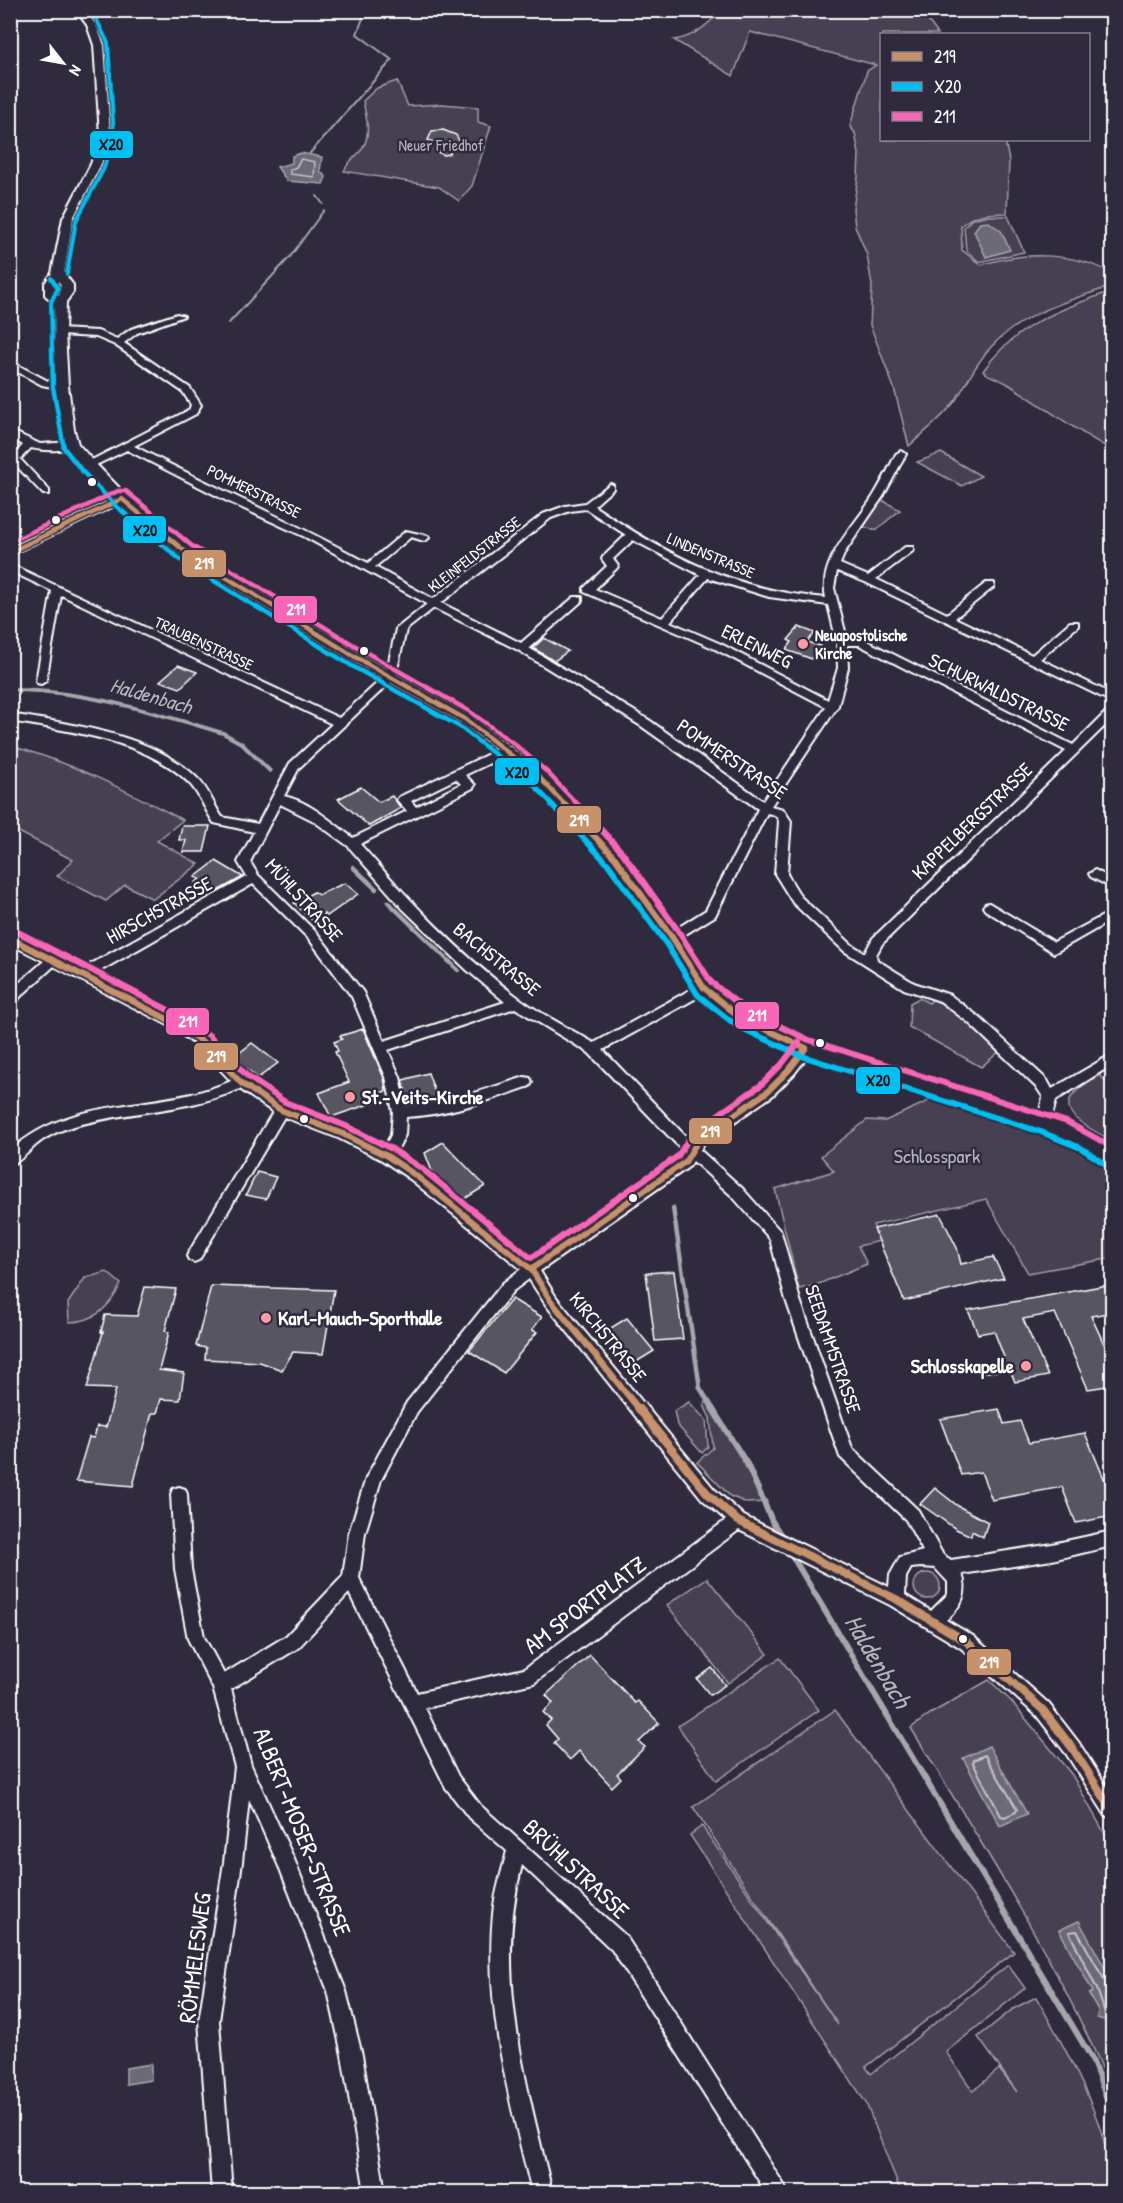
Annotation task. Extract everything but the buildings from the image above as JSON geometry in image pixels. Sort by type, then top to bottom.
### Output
[{"type":"main road","points":[[80,10],[91,25],[99,45],[105,135],[103,147],[63,231],[58,272],[51,283],[51,295],[60,302],[62,386],[72,445],[89,465],[122,499],[187,553],[465,720],[507,750],[540,778],[615,858],[672,937],[704,988],[741,1018],[806,1048],[1044,1124],[1085,1140],[1113,1157]]},
{"type":"street","points":[[118,343],[134,331],[180,316]]},
{"type":"street","points":[[59,332],[98,334],[118,343],[187,390],[196,405],[193,412],[89,465]]},
{"type":"street","points":[[10,364],[45,383],[62,386]]},
{"type":"street","points":[[10,433],[28,445],[40,448],[72,445]]},
{"type":"street","points":[[28,445],[15,459],[46,492]]},
{"type":"street","name":"POMMERSTRASSE","points":[[125,445],[230,499],[309,535],[434,604],[522,648],[645,723],[764,808],[779,812],[785,821],[781,874],[797,900],[848,948],[909,986],[945,998],[974,1020],[1042,1084],[1050,1097]]},
{"type":"street","points":[[672,937],[711,913],[764,808],[832,706],[843,668],[842,642],[829,588],[830,574],[840,552],[879,495],[901,454]]},
{"type":"street","points":[[588,506],[610,487]]},
{"type":"street","points":[[10,552],[122,499]]},
{"type":"street","name":"LINDENSTRASSE","points":[[588,506],[631,536],[706,573],[759,592],[793,599],[833,602]]},
{"type":"street","name":"KLEINFELDSTRASSE","points":[[391,676],[400,629],[547,516],[568,508],[588,506]]},
{"type":"street","points":[[368,568],[410,533],[424,538]]},
{"type":"street","name":"ERLENWEG","points":[[631,536],[607,559],[613,566],[588,590],[717,646],[832,706]]},
{"type":"street","points":[[869,580],[909,549]]},
{"type":"street","points":[[835,566],[869,580],[1113,698]]},
{"type":"street","name":"TRAUBENSTRASSE","points":[[10,567],[339,723]]},
{"type":"street","points":[[663,623],[706,573]]},
{"type":"street","points":[[947,619],[990,585]]},
{"type":"street","points":[[41,681],[57,590]]},
{"type":"street","points":[[522,648],[579,599]]},
{"type":"street","points":[[1032,660],[1074,624]]},
{"type":"street","name":"SCHURWALDSTRASSE","points":[[842,642],[861,642],[1074,750]]},
{"type":"street","name":"MÜHLSTRASSE","points":[[391,676],[294,766],[244,862],[254,878],[313,936],[358,995],[385,1046],[400,1112]]},
{"type":"street","name":"KAPPELBERGSTRASSE","points":[[871,963],[870,955],[877,941],[1113,712]]},
{"type":"street","points":[[10,717],[122,740],[177,767],[193,780],[218,820],[260,830]]},
{"type":"street","points":[[352,843],[469,785],[457,774],[507,750]]},
{"type":"street","name":"BACHSTRASSE","points":[[277,800],[288,801],[316,817],[352,843],[406,906],[471,967],[516,1003],[594,1049],[691,1152]]},
{"type":"street","points":[[1095,874],[1113,884]]},
{"type":"street","name":"HIRSCHSTRASSE","points":[[82,975],[254,878]]},
{"type":"street","points":[[989,907],[1054,948],[1113,915]]},
{"type":"street","name":"KIRCHSTRASSE","points":[[10,938],[181,1027],[204,1043],[241,1083],[281,1110],[343,1134],[387,1156],[415,1175],[531,1269],[551,1301],[703,1488],[738,1521],[896,1599]]},
{"type":"street","points":[[10,1002],[15,994],[52,960]]},
{"type":"street","points":[[594,1049],[704,988]]},
{"type":"street","points":[[385,1046],[516,1003]]},
{"type":"street","points":[[222,1685],[292,1642],[351,1579],[357,1533],[374,1478],[412,1407],[508,1287],[685,1162],[699,1139],[767,1092],[789,1070],[806,1048]]},
{"type":"street","points":[[1044,1124],[1050,1097],[1113,1059]]},
{"type":"street","points":[[387,1156],[398,1135],[400,1112],[423,1112],[453,1107],[525,1082]]},
{"type":"street","points":[[10,1160],[22,1146],[48,1131],[69,1123],[125,1109],[172,1104],[203,1097],[241,1083]]},
{"type":"street","points":[[194,1256],[281,1110]]},
{"type":"street","name":"SEEDAMMSTRASSE","points":[[691,1152],[737,1192],[776,1236],[793,1300],[846,1452],[912,1515],[943,1564]]},
{"type":"street","name":"ALBERT-MOSER-STRASSE","points":[[179,1494],[183,1569],[196,1639],[222,1685],[243,1766],[288,1865],[337,1991],[352,2055],[375,2193]]},
{"type":"street","name":"AM SPORTPLATZ","points":[[411,1703],[528,1677],[738,1521]]},
{"type":"street","points":[[1113,1538],[1052,1552],[943,1564],[921,1558],[906,1562],[898,1575],[896,1599],[967,1642],[1043,1710],[1073,1749],[1113,1810]]},
{"type":"street","points":[[933,1620],[949,1606],[957,1594],[957,1581],[943,1564]]},
{"type":"street","name":"BRÜHLSTRASSE","points":[[351,1579],[452,1782],[475,1812],[517,1848],[618,1943],[777,2193]]},
{"type":"street","name":"RÖMMELESWEG","points":[[222,2193],[209,2020],[233,1862],[243,1766]]},
{"type":"street","points":[[517,1848],[502,1914],[500,1977],[504,2018],[542,2193]]},
{"type":"green space","points":[[721,11],[921,11],[937,33],[880,33],[880,141],[1005,141],[1009,161],[1007,213],[971,218],[961,226],[962,250],[981,265],[997,260],[1030,256],[1081,261],[1112,273],[1112,286],[1047,309],[1003,335],[980,360],[950,407],[909,446],[894,388],[870,325],[872,286],[867,255],[855,226],[853,209],[859,154],[855,133],[850,126],[867,71],[876,65],[750,32],[733,76],[674,40],[706,26]]},
{"type":"green space","name":"Neuer Friedhof","points":[[397,81],[408,106],[442,104],[478,107],[478,122],[491,126],[472,186],[459,201],[439,187],[344,171],[362,149],[367,137],[363,101],[377,88]]},
{"type":"green space","points":[[984,216],[1008,216],[1024,252],[979,262],[966,250],[964,227],[972,219]]},
{"type":"green space","points":[[1112,291],[1112,450],[1008,384],[983,371],[1010,341],[1041,320],[1075,304]]},
{"type":"green space","points":[[941,453],[981,476],[962,486],[917,462]]},
{"type":"green space","points":[[882,500],[900,510],[876,530],[863,527]]},
{"type":"green space","points":[[11,746],[77,769],[183,820],[157,841],[199,864],[153,899],[125,885],[106,901],[57,876],[73,860],[11,828]]},
{"type":"green space","points":[[919,998],[929,1003],[933,999],[955,1011],[1000,1051],[981,1067],[909,1027],[910,1003]]},
{"type":"green space","points":[[1099,1075],[1106,1081],[1112,1077],[1112,1141],[1090,1129],[1070,1111],[1069,1104],[1074,1093]]},
{"type":"green space","name":"Schlosspark","points":[[933,1099],[1070,1145],[1112,1170],[1112,1258],[1028,1273],[986,1199],[873,1225],[880,1241],[858,1246],[867,1264],[816,1285],[799,1289],[775,1189],[834,1171],[821,1156],[867,1120],[885,1121]]},
{"type":"green space","points":[[107,1272],[121,1284],[112,1300],[94,1316],[69,1322],[68,1303],[85,1278]]},
{"type":"green space","points":[[709,1399],[767,1502],[747,1503],[730,1496],[697,1462],[713,1448],[710,1418],[704,1405]]},
{"type":"green space","points":[[689,1402],[706,1420],[708,1447],[702,1453],[677,1425],[674,1411]]},
{"type":"green space","points":[[927,1573],[936,1577],[940,1586],[936,1595],[927,1599],[918,1595],[914,1586],[918,1577]]},
{"type":"green space","points":[[707,1578],[768,1654],[728,1683],[667,1605]]},
{"type":"green space","points":[[780,1658],[819,1710],[716,1781],[678,1726]]},
{"type":"green space","points":[[989,1680],[1012,1702],[1072,1775],[1112,1847],[1112,2091],[1091,2043],[1044,1951],[911,1728],[930,1714]]},
{"type":"green space","points":[[835,1710],[1014,1952],[866,2067],[871,2074],[1008,1965],[1025,1988],[946,2052],[973,2091],[999,2069],[1017,2092],[978,2037],[1013,2009],[1036,1997],[1086,2092],[1105,2144],[1112,2192],[901,2192],[866,2103],[690,1835],[702,1826],[838,2025],[693,1807]]},
{"type":"water","points":[[301,153],[322,157],[320,171],[326,177],[323,184],[287,181],[277,167],[292,163],[292,156]]},
{"type":"water","points":[[989,222],[1001,231],[1010,250],[986,257],[974,231],[980,223]]},
{"type":"water","points":[[989,1746],[1027,1814],[1000,1826],[963,1758]]},
{"type":"water","points":[[1079,1921],[1112,1981],[1112,2020],[1110,2022],[1097,2018],[1098,2010],[1089,1994],[1093,1992],[1059,1930]]},
{"type":"water","points":[[151,2064],[151,2080],[126,2084],[126,2068]]},
{"type":"waterway","points":[[310,153],[392,60],[357,34],[366,10]]},
{"type":"waterway","points":[[317,196],[323,204]]},
{"type":"waterway","points":[[229,323],[290,257],[324,210]]},
{"type":"waterway","name":"Haldenbach","points":[[10,690],[91,698],[144,710],[223,733],[241,743],[270,771]]},
{"type":"waterway","name":"Haldenbach","points":[[353,867],[376,889]]},
{"type":"waterway","name":"Haldenbach","points":[[388,902],[458,970]]},
{"type":"waterway","name":"Haldenbach","points":[[673,1208],[700,1388],[713,1409]]},
{"type":"waterway","name":"Haldenbach","points":[[712,1408],[747,1464],[772,1521],[783,1539]]},
{"type":"waterway","name":"Haldenbach","points":[[791,1554],[1091,2057],[1112,2112]]},
{"type":"transit line","name":"X20","points":[[67,274],[76,221],[104,168],[114,136],[108,43],[92,10]]},
{"type":"transit line","name":"X20","points":[[51,278],[58,288],[51,302],[53,387],[64,448],[82,471],[116,506],[182,561],[352,666],[460,727],[534,785],[608,864],[665,942],[698,995],[737,1026],[802,1056],[1041,1132],[1081,1148],[1107,1165]]},
{"type":"transit line","name":"211","points":[[10,542],[118,491],[126,491],[192,546],[362,650],[469,711],[513,743],[547,772],[622,852],[679,932],[711,982],[746,1010],[809,1040],[1067,1122],[1112,1147]]},
{"type":"transit line","name":"219","points":[[10,552],[122,499],[187,553],[357,658],[465,719],[507,750],[540,778],[615,858],[672,937],[704,988],[741,1018],[806,1048],[789,1070],[767,1092],[699,1139],[685,1162],[531,1269]]},
{"type":"transit line","name":"211","points":[[14,930],[178,1015],[210,1036],[247,1076],[285,1102],[346,1126],[392,1149],[421,1168],[531,1258],[678,1156],[693,1132],[761,1085],[782,1064],[799,1042]]},
{"type":"transit line","name":"219","points":[[10,938],[173,1022],[204,1043],[241,1083],[281,1110],[343,1134],[387,1156],[415,1175],[531,1269],[551,1301],[708,1494],[738,1521],[896,1599],[967,1642],[1043,1710],[1073,1749],[1112,1810]]},
{"type":"place","name":"Neuapostolische Kirche","points":[[803,644]]},
{"type":"place","name":"St.-Veits-Kirche","points":[[350,1097]]},
{"type":"place","name":"Karl-Mauch-Sporthalle","points":[[266,1318]]},
{"type":"place","name":"Schlosskapelle","points":[[1026,1366]]}]
